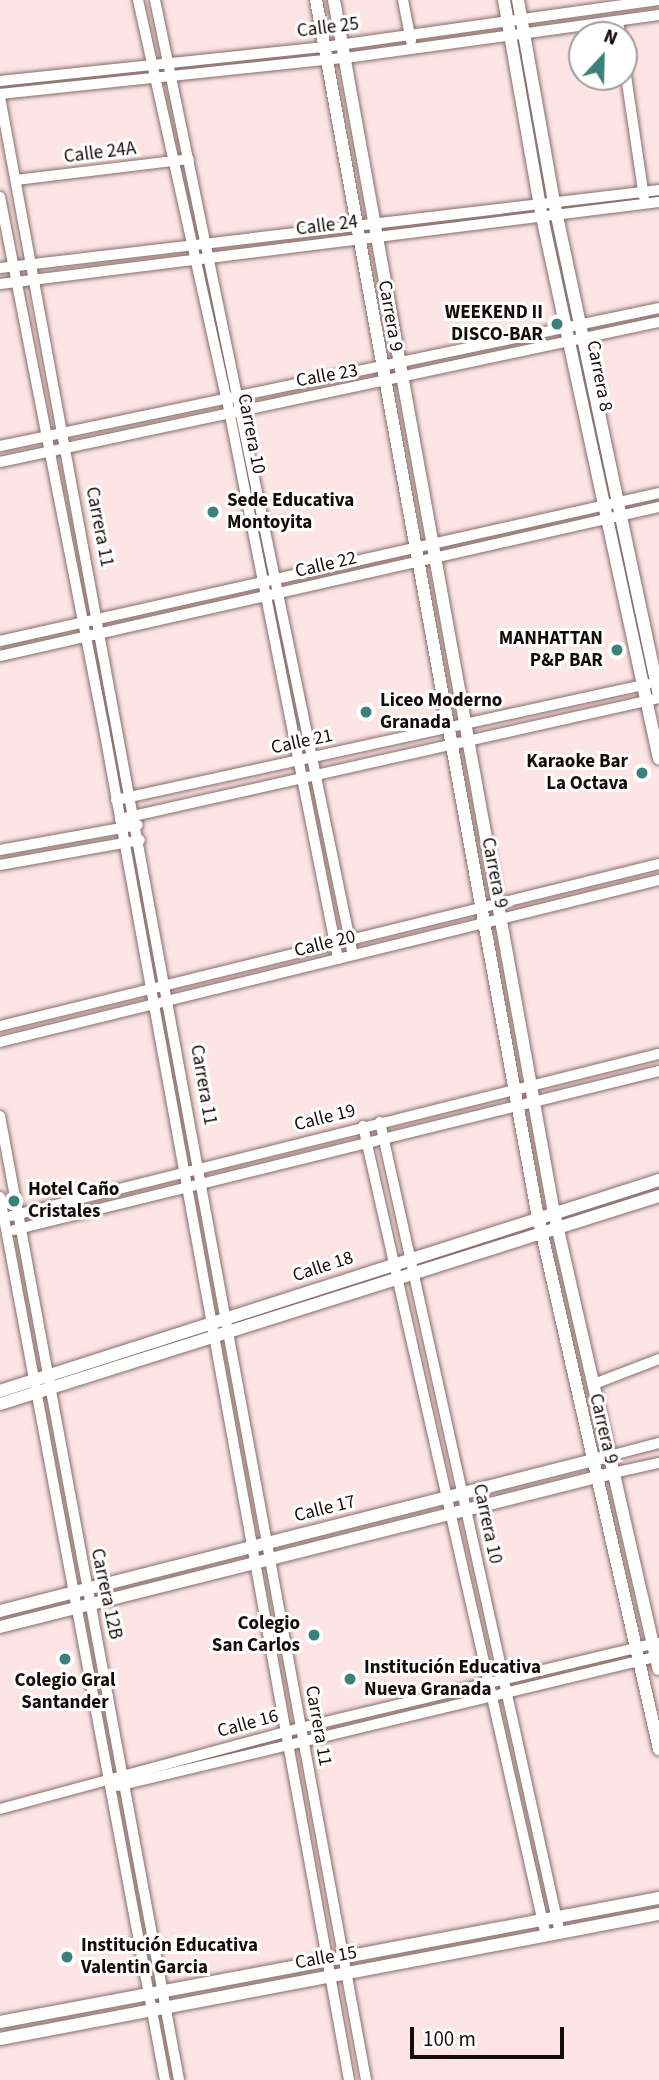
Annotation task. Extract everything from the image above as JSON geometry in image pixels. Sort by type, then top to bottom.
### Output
[{"type":"street","name":"Carrera 10","points":[[138,0],[230,412],[261,582],[338,958]]},
{"type":"street","name":"Carrera 10","points":[[155,0],[281,593],[353,956]]},
{"type":"street","name":"Carrera 9","points":[[316,0],[381,377],[538,1218],[589,1461],[659,1749]]},
{"type":"street","name":"Carrera 9","points":[[334,0],[434,558],[461,725],[529,1086],[554,1214],[608,1456],[657,1654]]},
{"type":"street","points":[[403,0],[412,47]]},
{"type":"street","name":"Carrera 8","points":[[504,0],[524,33],[555,209],[583,325],[576,337],[603,505],[643,685],[656,691]]},
{"type":"street","name":"Carrera 8","points":[[518,0],[510,35],[541,210],[620,501],[656,691],[659,759]]},
{"type":"street","name":"Calle 25","points":[[0,96],[155,80],[325,53],[342,45],[659,0]]},
{"type":"street","name":"Calle 25","points":[[618,21],[659,15]]},
{"type":"street","name":"Calle 25","points":[[0,81],[168,64],[325,53],[345,58],[568,27]]},
{"type":"street","points":[[628,91],[645,204]]},
{"type":"street","name":"Carrera 11","points":[[0,96],[141,840],[343,1974],[366,2080]]},
{"type":"street","name":"Calle 24A","points":[[16,180],[189,159]]},
{"type":"street","name":"Calle 24","points":[[555,209],[659,190]]},
{"type":"street","name":"Carrera 11","points":[[0,197],[116,800],[181,1172],[241,1479],[323,1962],[349,2080]]},
{"type":"street","name":"Calle 24","points":[[0,268],[207,244],[356,233],[541,210],[659,202]]},
{"type":"street","name":"Calle 24","points":[[0,284],[210,258],[356,233]]},
{"type":"street","points":[[583,325],[659,308]]},
{"type":"street","name":"Calle 23","points":[[0,462],[381,377],[659,322]]},
{"type":"street","name":"Calle 23","points":[[0,446],[227,400],[381,377]]},
{"type":"street","name":"Calle 22","points":[[0,642],[659,493]]},
{"type":"street","name":"Calle 22","points":[[0,656],[659,507]]},
{"type":"street","name":"Calle 21","points":[[116,800],[643,685]]},
{"type":"street","name":"Calle 21","points":[[0,850],[450,745],[656,691]]},
{"type":"street","points":[[0,865],[141,840]]},
{"type":"street","name":"Calle 20","points":[[0,1026],[659,864]]},
{"type":"street","points":[[129,877],[146,873]]},
{"type":"street","name":"Calle 20","points":[[0,1042],[659,880]]},
{"type":"street","name":"Calle 19","points":[[2,1218],[659,1054]]},
{"type":"street","name":"Calle 19","points":[[3,1233],[659,1071]]},
{"type":"street","name":"Carrera 12B","points":[[0,1116],[20,1228],[42,1384],[80,1591],[179,2080]]},
{"type":"street","name":"Carrera 10","points":[[380,1122],[560,1933]]},
{"type":"street","name":"Carrera 10","points":[[363,1126],[546,1936]]},
{"type":"street","name":"Calle 18","points":[[0,1404],[42,1384],[210,1323],[659,1180]]},
{"type":"street","name":"Calle 18","points":[[0,1391],[42,1384],[213,1337],[659,1196]]},
{"type":"street","points":[[380,1199],[397,1197]]},
{"type":"street","name":"Carrera 12B","points":[[0,1198],[3,1233],[42,1384]]},
{"type":"street","points":[[62,1203],[67,1217]]},
{"type":"street","points":[[594,1384],[659,1359]]},
{"type":"street","name":"Calle 17","points":[[0,1611],[659,1443]]},
{"type":"street","name":"Calle 17","points":[[0,1627],[659,1463]]},
{"type":"street","points":[[241,1479],[256,1476]]},
{"type":"street","name":"Calle 16","points":[[118,1781],[283,1732],[503,1677],[657,1654]]},
{"type":"street","name":"Calle 16","points":[[0,1809],[93,1785],[303,1744],[637,1655]]},
{"type":"street","name":"Carrera 12B","points":[[118,1781],[151,2010],[165,2080]]},
{"type":"street","name":"Calle 15","points":[[0,2022],[659,1898]]},
{"type":"street","name":"Calle 15","points":[[0,2039],[659,1914]]},
{"type":"place","name":"WEEKEND II DISCO-BAR","points":[[557,324]]},
{"type":"place","name":"Sede Educativa Montoyita","points":[[213,512]]},
{"type":"place","name":"MANHATTAN P&P BAR","points":[[617,650]]},
{"type":"place","name":"Liceo Moderno Granada","points":[[366,712]]},
{"type":"place","name":"Karaoke Bar La Octava","points":[[642,773]]},
{"type":"place","name":"Hotel Caño Cristales","points":[[14,1201]]},
{"type":"place","name":"Colegio San Carlos","points":[[314,1635]]},
{"type":"place","name":"Colegio Gral Santander","points":[[65,1659]]},
{"type":"place","name":"Institución Educativa Nueva Granada","points":[[350,1679]]},
{"type":"place","name":"Institución Educativa Valentin Garcia","points":[[67,1957]]}]
